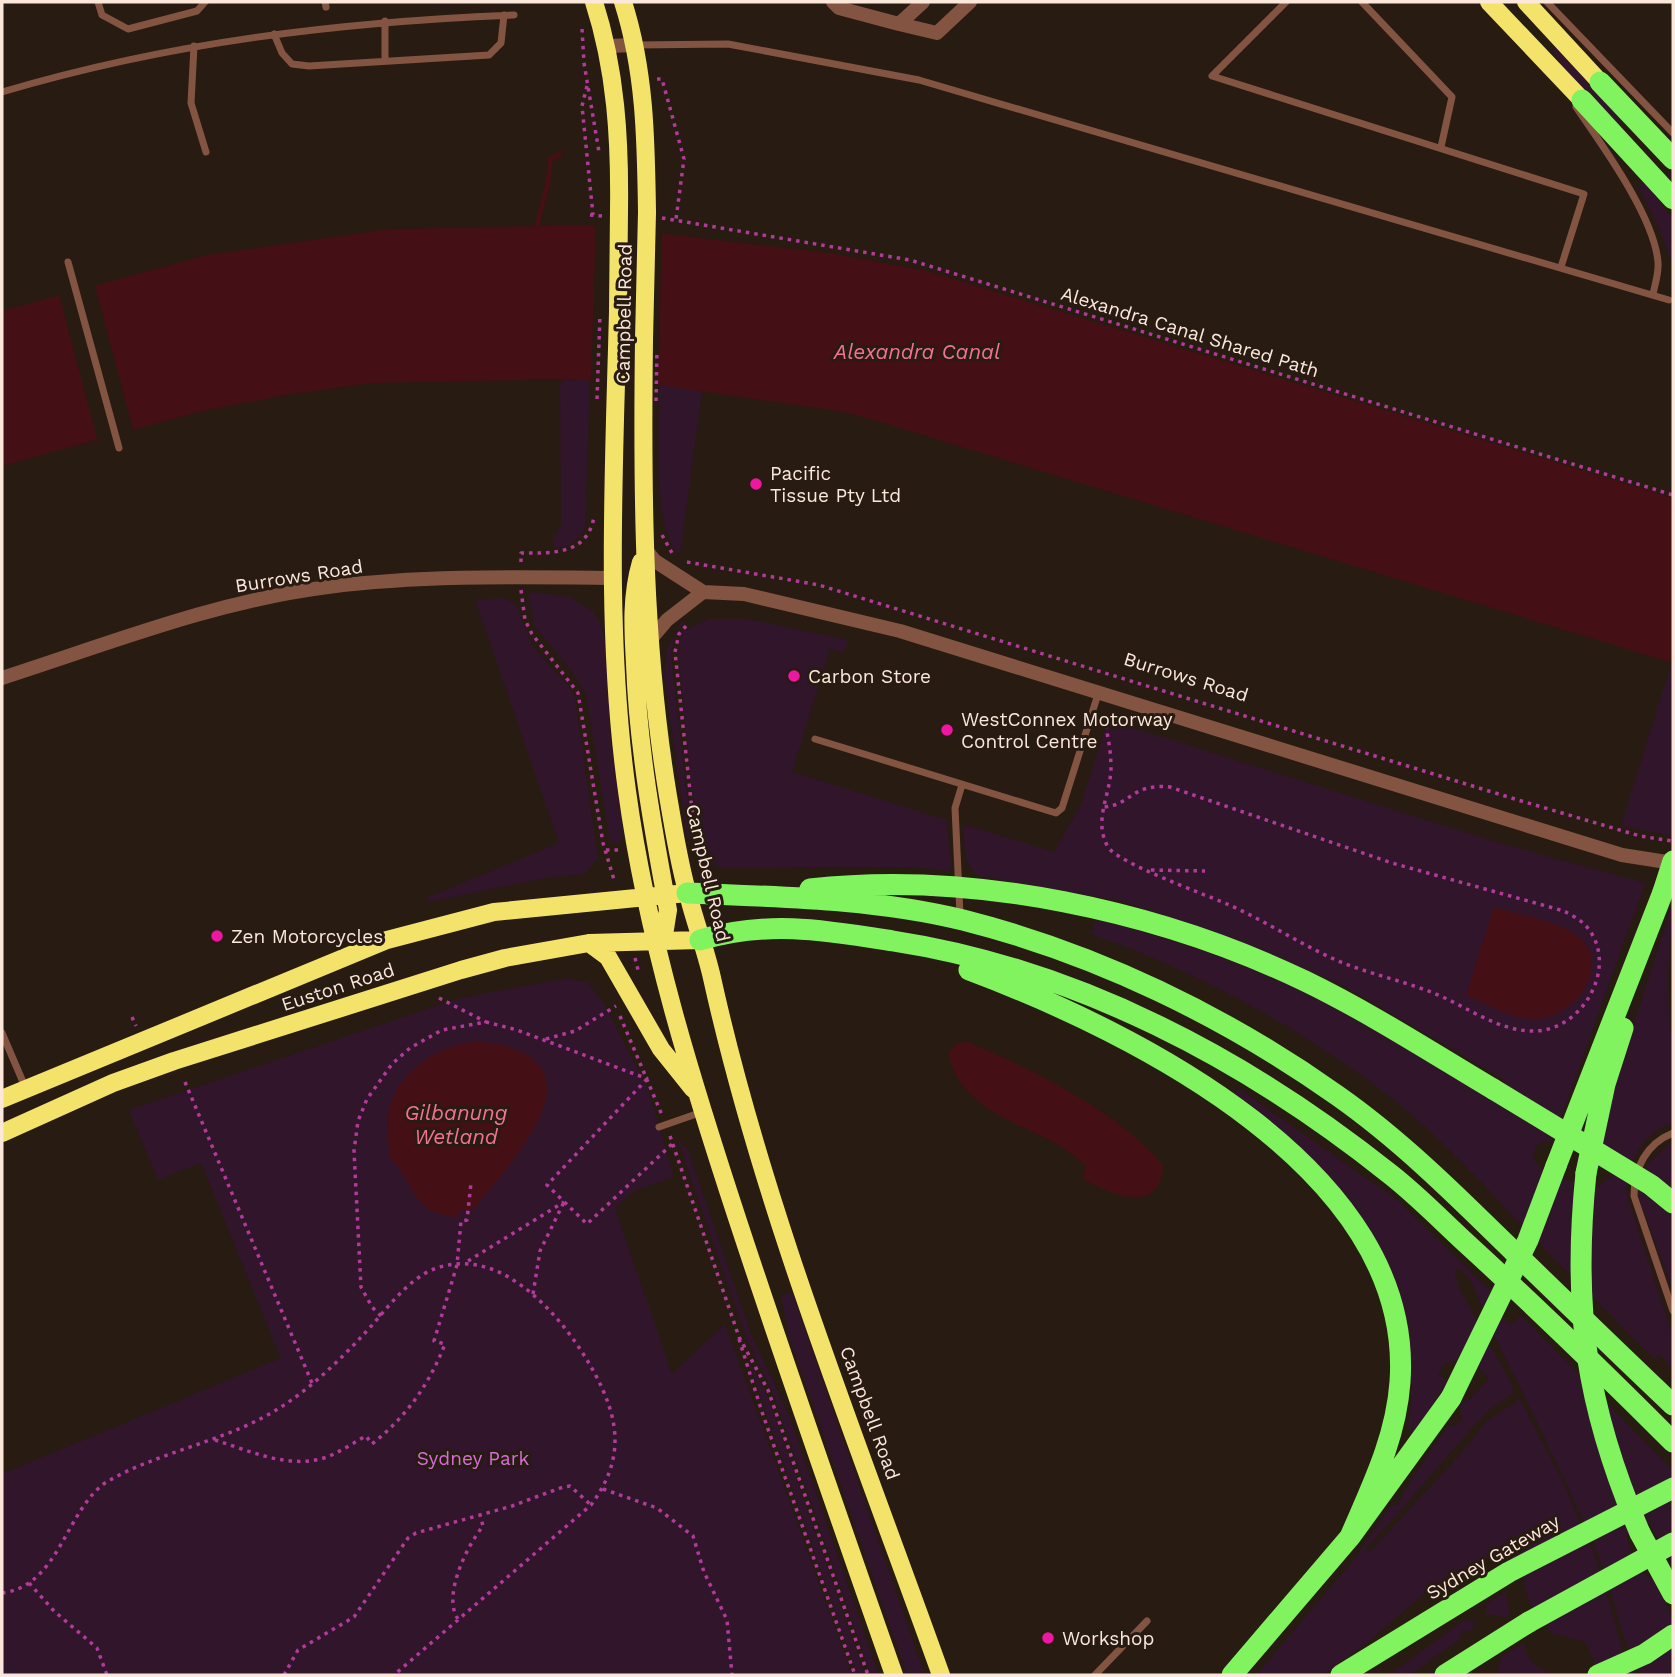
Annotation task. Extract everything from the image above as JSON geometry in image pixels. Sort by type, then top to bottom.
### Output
[{"type":"highway","points":[[1600,82],[1669,176]]},
{"type":"highway","points":[[1582,100],[1669,176]]},
{"type":"highway","points":[[1673,862],[1605,1084],[1586,1173],[1580,1231],[1580,1296],[1587,1366],[1612,1466],[1640,1533],[1673,1594]]},
{"type":"highway","points":[[763,895],[852,885],[959,887],[1099,908],[1217,946],[1304,981],[1493,1089],[1651,1185],[1673,1203]]},
{"type":"highway","points":[[687,892],[763,895],[860,904],[960,920],[1027,938],[1142,982],[1264,1047],[1339,1096],[1452,1191],[1673,1405]]},
{"type":"highway","points":[[1232,1675],[1350,1537],[1451,1398],[1528,1240],[1663,892]]},
{"type":"highway","points":[[700,940],[747,928],[805,928],[934,947],[1047,979],[1141,1016],[1229,1063],[1275,1092],[1321,1122],[1392,1176],[1527,1299],[1673,1442]]},
{"type":"highway","points":[[700,940],[807,939],[941,959],[1074,1012],[1144,1049],[1205,1086],[1299,1162],[1348,1214],[1375,1255],[1390,1293],[1398,1328],[1400,1379],[1388,1449],[1350,1537]]},
{"type":"highway","name":"Sydney Gateway","points":[[1341,1675],[1509,1572],[1673,1488]]},
{"type":"highway","points":[[1445,1675],[1529,1622],[1673,1543]]},
{"type":"highway","points":[[1598,1675],[1645,1654],[1673,1635]]},
{"type":"main road","name":"Campbell Road","points":[[594,2],[607,47],[617,130],[619,211],[613,578],[619,718],[627,789],[645,895],[655,942],[702,1112],[770,1320],[894,1675]]},
{"type":"main road","name":"Campbell Road","points":[[622,2],[636,45],[646,136],[643,400],[645,549],[650,640],[667,793],[687,892],[712,975],[731,1063],[777,1212],[941,1675]]},
{"type":"main road","points":[[1489,2],[1582,100]]},
{"type":"main road","points":[[1526,2],[1600,82]]},
{"type":"main road","points":[[645,549],[634,595],[637,710],[668,911],[665,929],[655,942]]},
{"type":"main road","name":"Euston Road","points":[[2,1099],[387,940],[494,912],[687,892]]},
{"type":"main road","name":"Euston Road","points":[[2,1133],[113,1083],[461,970],[505,958],[589,943],[700,940]]},
{"type":"main road","points":[[589,943],[608,957],[662,1049],[697,1094]]},
{"type":"street","points":[[833,2],[839,8],[937,33],[970,2]]},
{"type":"street","points":[[899,24],[923,2]]},
{"type":"street","points":[[607,47],[636,45]]},
{"type":"street","points":[[645,549],[655,561],[703,592],[667,620],[650,640]]},
{"type":"street","name":"Burrows Road","points":[[2,678],[227,607],[327,587],[498,576],[613,578]]},
{"type":"street","name":"Burrows Road","points":[[703,592],[744,594],[846,615],[1099,691],[1622,855],[1673,862]]},
{"type":"lane","points":[[98,2],[102,15],[128,29],[197,11],[205,2]]},
{"type":"lane","points":[[1286,2],[1212,76],[1584,194],[1561,267]]},
{"type":"lane","points":[[1362,2],[1452,97],[1441,147]]},
{"type":"lane","points":[[1547,2],[1673,133]]},
{"type":"lane","points":[[274,34],[282,53],[292,64],[489,55],[501,43],[504,15]]},
{"type":"lane","points":[[2,92],[86,67],[194,46],[385,21],[514,15]]},
{"type":"lane","points":[[385,21],[385,61]]},
{"type":"lane","points":[[636,45],[728,44],[919,80],[1669,300]]},
{"type":"lane","points":[[1528,44],[1593,132],[1636,203],[1657,256],[1653,294]]},
{"type":"lane","points":[[194,46],[191,103],[206,152]]},
{"type":"lane","points":[[68,262],[119,448]]},
{"type":"lane","points":[[815,739],[1052,813],[1059,811],[1099,691]]},
{"type":"lane","points":[[960,920],[955,808],[962,785]]},
{"type":"lane","points":[[2,1032],[26,1089]]},
{"type":"lane","points":[[659,1127],[702,1112]]},
{"type":"lane","points":[[1673,1133],[1648,1150],[1640,1164],[1634,1188],[1638,1215],[1673,1311]]},
{"type":"lane","points":[[1095,1675],[1147,1621]]},
{"type":"path","points":[[580,19],[587,84],[596,119],[600,157]]},
{"type":"path","points":[[662,79],[684,159],[676,219]]},
{"type":"path","points":[[587,84],[582,106],[593,215]]},
{"type":"path","name":"Alexandra Canal Shared Path","points":[[691,224],[780,236],[909,260],[1673,495]]},
{"type":"path","points":[[597,399],[597,413]]},
{"type":"path","points":[[522,564],[521,553],[560,552],[581,544],[590,532],[595,510]]},
{"type":"path","name":"Burrows Road","points":[[684,562],[819,585],[1530,804],[1640,836],[1673,841]]},
{"type":"path","points":[[521,591],[525,620],[532,634],[578,693],[603,842],[610,865]]},
{"type":"path","points":[[689,622],[679,635],[675,652],[692,810],[699,838],[695,852]]},
{"type":"path","points":[[1099,691],[1110,749],[1111,771],[1104,807],[1102,834],[1110,850],[1131,864],[1232,906],[1338,961],[1432,993],[1510,1028],[1534,1031],[1553,1029],[1568,1020],[1589,996],[1599,973],[1600,956],[1594,937],[1585,924],[1564,911],[1392,863],[1170,787],[1151,785],[1127,796],[1115,807],[1104,807]]},
{"type":"path","points":[[1150,870],[1205,871]]},
{"type":"path","points":[[635,958],[641,981]]},
{"type":"path","points":[[439,998],[486,1022],[544,1040],[648,1079]]},
{"type":"path","points":[[544,1040],[575,1031],[616,1006]]},
{"type":"path","points":[[381,1315],[372,1307],[361,1287],[353,1187],[358,1121],[376,1082],[410,1048],[442,1030],[486,1022]]},
{"type":"path","points":[[626,1027],[661,1110]]},
{"type":"path","points":[[648,1079],[547,1185],[587,1224],[672,1144]]},
{"type":"path","points":[[185,1082],[312,1383]]},
{"type":"path","points":[[670,1137],[739,1337],[746,1367],[855,1675]]},
{"type":"path","points":[[214,1440],[267,1458],[296,1460],[326,1457],[366,1436],[372,1444],[386,1433],[413,1404],[435,1368],[444,1344],[434,1341],[457,1265],[461,1221],[467,1220],[471,1183]]},
{"type":"path","points":[[2,1593],[29,1583],[42,1574],[98,1488],[116,1477],[214,1440],[263,1418],[312,1383],[407,1288],[434,1269],[466,1262],[564,1202]]},
{"type":"path","points":[[533,1294],[540,1251],[564,1202]]},
{"type":"path","points":[[394,1675],[591,1505],[603,1489],[613,1465],[617,1442],[602,1389],[571,1337],[533,1294],[498,1271],[466,1262]]},
{"type":"path","points":[[739,1337],[768,1390],[868,1675]]},
{"type":"path","points":[[284,1675],[298,1650],[354,1616],[408,1538],[570,1486],[591,1505]]},
{"type":"path","points":[[603,1489],[657,1508],[693,1536],[704,1572],[727,1620],[732,1675]]},
{"type":"path","points":[[458,1619],[453,1612],[455,1583],[461,1562],[483,1526],[480,1515]]},
{"type":"path","points":[[29,1583],[54,1611],[97,1648],[107,1675]]},
{"type":"green space","points":[[1556,46],[1623,121],[1619,125],[1568,74],[1552,51]]},
{"type":"green space","points":[[1644,182],[1673,218],[1673,268],[1660,230],[1638,186]]},
{"type":"green space","points":[[566,379],[590,380],[585,527],[580,536],[568,546],[554,548],[554,538],[561,524],[560,384]]},
{"type":"green space","points":[[659,385],[702,391],[680,554],[671,542],[661,501],[658,449]]},
{"type":"green space","points":[[531,592],[570,597],[592,611],[599,620],[606,642],[611,742],[623,832],[621,844],[610,841],[586,694],[572,671],[535,627],[528,595]]},
{"type":"green space","points":[[503,598],[515,603],[533,647],[569,687],[575,698],[598,858],[585,874],[545,878],[429,902],[426,898],[559,843],[475,600]]},
{"type":"green space","points":[[709,619],[747,619],[848,640],[843,653],[830,648],[792,772],[947,820],[951,866],[949,871],[909,867],[723,868],[707,862],[692,794],[678,651],[683,631]]},
{"type":"green space","points":[[682,620],[684,623],[674,637],[671,655],[686,788],[695,837],[687,839],[664,675],[667,648]]},
{"type":"green space","points":[[1673,663],[1673,836],[1621,826]]},
{"type":"green space","points":[[1108,720],[1496,842],[1645,883],[1553,1141],[1544,1141],[1536,1146],[1533,1158],[1538,1165],[1562,1179],[1598,1187],[1611,1176],[1613,1160],[1605,1152],[1602,1138],[1619,1070],[1673,902],[1668,977],[1669,1018],[1673,1043],[1673,1123],[1645,1141],[1634,1159],[1626,1193],[1673,1336],[1673,1369],[1659,1354],[1655,1359],[1455,1155],[1388,1095],[1319,1046],[1246,1003],[1170,965],[1091,934],[1097,917],[1257,968],[1329,1002],[1491,1099],[1503,1079],[1340,984],[1210,930],[1120,901],[978,876],[973,871],[965,853],[963,824],[1054,852],[1081,804]]},
{"type":"green space","name":"Sydney Park","points":[[568,978],[587,982],[604,1003],[648,1090],[674,1177],[634,1191],[615,1208],[672,1374],[725,1324],[852,1675],[2,1675],[2,1474],[281,1358],[201,1163],[158,1180],[129,1110],[460,998]]},
{"type":"green space","points":[[1238,1088],[1396,1199],[1493,1293],[1486,1302],[1510,1325],[1521,1315],[1673,1471],[1673,1570],[1650,1523],[1626,1536],[1637,1569],[1653,1579],[1673,1619],[1673,1675],[1641,1675],[1634,1662],[1600,1560],[1575,1501],[1470,1280],[1459,1269],[1455,1272],[1458,1286],[1512,1385],[1513,1392],[1490,1409],[1472,1429],[1366,1548],[1368,1554],[1459,1456],[1486,1422],[1520,1399],[1562,1480],[1597,1561],[1622,1648],[1636,1675],[1601,1675],[1585,1642],[1552,1633],[1531,1606],[1524,1573],[1505,1552],[1491,1554],[1483,1561],[1484,1566],[1441,1593],[1428,1590],[1367,1643],[1322,1675],[1256,1675],[1354,1560],[1391,1505],[1398,1505],[1447,1427],[1455,1426],[1462,1419],[1459,1408],[1462,1402],[1468,1401],[1489,1379],[1469,1362],[1444,1364],[1438,1374],[1448,1381],[1415,1433],[1408,1428],[1412,1372],[1406,1322],[1393,1277],[1372,1236],[1345,1199],[1312,1163],[1235,1093]]},
{"type":"green space","points":[[677,1138],[688,1150],[752,1336],[790,1418],[879,1675],[871,1675],[772,1391],[747,1340]]},
{"type":"green space","points":[[1673,1141],[1673,1291],[1638,1195],[1646,1165]]},
{"type":"green space","points":[[792,1292],[925,1675],[907,1675],[789,1337],[781,1296]]},
{"type":"green space","points":[[746,1355],[767,1394],[865,1675],[857,1675]]},
{"type":"green space","points":[[1506,1592],[1510,1615],[1506,1617],[1486,1614],[1487,1603]]},
{"type":"green space","points":[[1463,1621],[1475,1622],[1471,1632],[1467,1630],[1461,1633],[1461,1638],[1410,1675],[1389,1675]]},
{"type":"green space","points":[[1525,1643],[1530,1660],[1543,1670],[1555,1674],[1497,1675],[1502,1656]]},
{"type":"water","name":"Alexandra Canal","points":[[591,225],[836,254],[927,271],[1673,498],[1673,663],[850,413],[659,385],[566,379],[371,383],[286,395],[198,412],[2,466],[2,311],[207,255],[389,229]]},
{"type":"water","points":[[1494,907],[1555,924],[1577,935],[1584,942],[1591,955],[1589,980],[1582,992],[1562,1011],[1550,1016],[1528,1019],[1466,995]]},
{"type":"water","name":"Gilbanung Wetland","points":[[480,1041],[519,1051],[540,1067],[547,1087],[542,1111],[529,1137],[511,1163],[473,1210],[457,1211],[457,1217],[431,1210],[423,1204],[390,1158],[388,1115],[394,1094],[412,1070],[450,1047]]},
{"type":"water","points":[[968,1042],[1046,1079],[1124,1128],[1163,1166],[1160,1182],[1153,1192],[1132,1197],[1094,1185],[1083,1179],[1086,1165],[1067,1151],[990,1110],[975,1099],[954,1071],[949,1053],[956,1043]]},
{"type":"pier","points":[[596,222],[662,229],[658,389],[591,384]]},
{"type":"pier","points":[[94,282],[134,433],[98,442],[58,291]]},
{"type":"waterway","points":[[537,226],[550,160],[560,154]]},
{"type":"place","name":"Pacific Tissue Pty Ltd","points":[[756,484]]},
{"type":"place","name":"Carbon Store","points":[[794,676]]},
{"type":"place","name":"WestConnex Motorway Control Centre","points":[[947,730]]},
{"type":"place","name":"Zen Motorcycles","points":[[217,936]]},
{"type":"place","name":"Workshop","points":[[1048,1638]]}]
